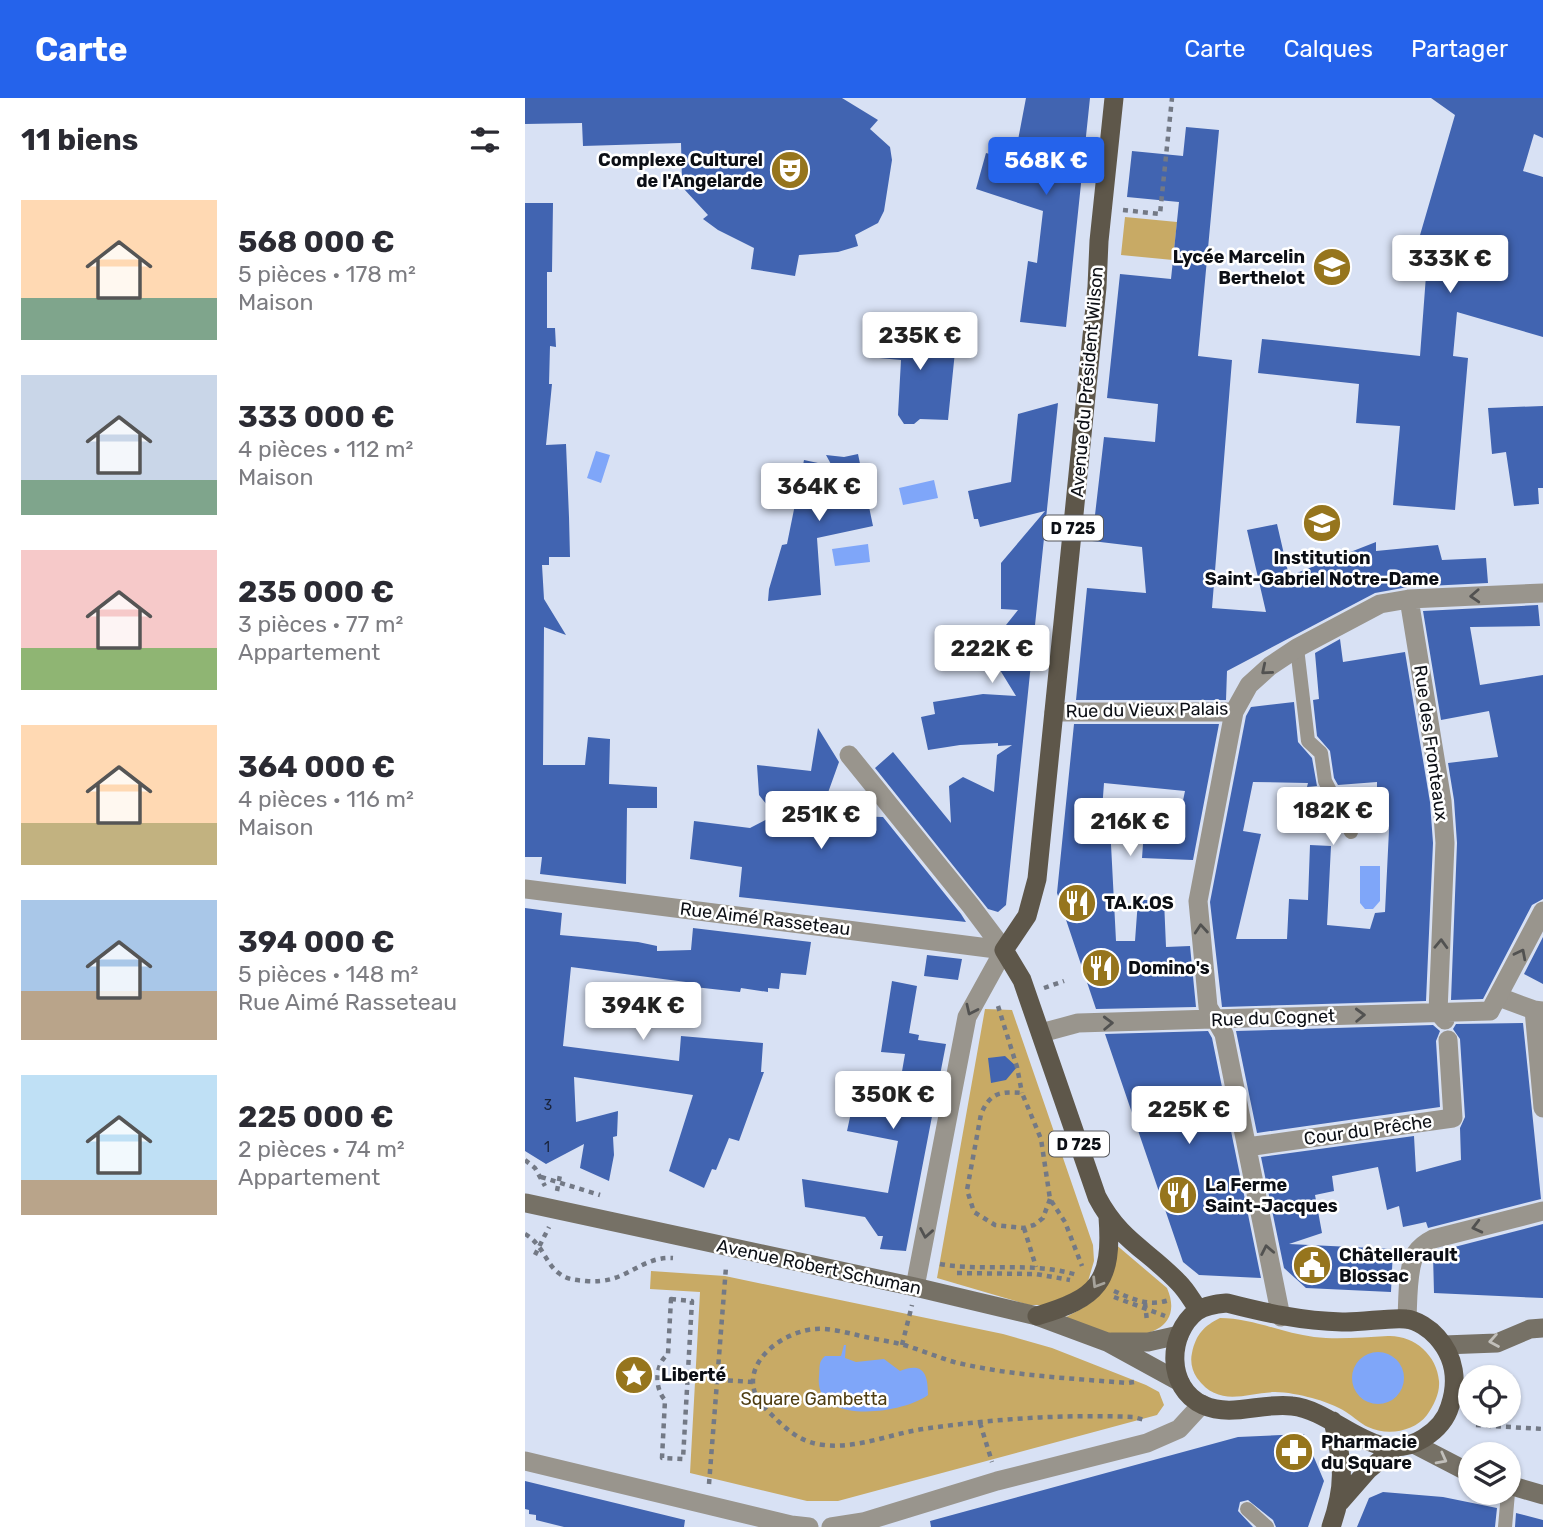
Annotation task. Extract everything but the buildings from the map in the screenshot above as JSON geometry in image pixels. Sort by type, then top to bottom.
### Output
[{"type":"main road","name":"Avenue du Président Wilson","points":[[1004,950],[1027,916],[1037,879],[1114,98]]},
{"type":"main road","name":"D 725","points":[[1004,950],[1022,980],[1097,1197],[1120,1232],[1185,1290],[1188,1322]]},
{"type":"main road","name":"Avenue Robert Schuman","points":[[525,1199],[917,1298],[1037,1316],[1107,1342],[1180,1382]]},
{"type":"main road","name":"D 725","points":[[1096,1286],[1107,1265],[1110,1241],[1108,1217]]},
{"type":"main road","points":[[1037,1316],[1078,1302],[1096,1286]]},
{"type":"main road","points":[[1340,1502],[1368,1469],[1405,1446],[1435,1431],[1448,1412],[1455,1389],[1453,1364],[1444,1345],[1429,1329],[1407,1319],[1344,1322],[1280,1317],[1227,1303],[1213,1304],[1188,1322],[1174,1353],[1175,1368],[1180,1382],[1191,1396],[1202,1404],[1220,1410],[1235,1411],[1292,1406],[1312,1410],[1371,1444],[1405,1446],[1458,1468]]},
{"type":"main road","name":"Avenue Robert Schuman","points":[[1107,1342],[1148,1342],[1188,1322]]},
{"type":"main road","points":[[1444,1345],[1497,1343],[1530,1329],[1543,1328]]},
{"type":"main road","points":[[1331,1527],[1340,1502],[1342,1460],[1333,1421]]},
{"type":"main road","points":[[1521,1489],[1543,1495]]},
{"type":"street","name":"Rue du Vieux Palais","points":[[1054,712],[1234,712],[1249,685],[1270,666],[1297,648],[1380,604],[1409,599],[1543,593]]},
{"type":"street","name":"Rue des Fronteaux","points":[[1409,599],[1442,801],[1445,843],[1444,1025]]},
{"type":"street","points":[[1234,712],[1198,901],[1208,1007],[1224,1034],[1280,1317]]},
{"type":"street","points":[[849,755],[971,905],[1004,950],[967,1017],[917,1298]]},
{"type":"street","name":"Rue Aimé Rasseteau","points":[[525,889],[1004,950]]},
{"type":"street","points":[[1543,911],[1499,997],[1539,1010],[1543,1108]]},
{"type":"street","name":"Rue du Cognet","points":[[1041,1033],[1078,1023],[1214,1020],[1444,1025],[1490,1011],[1499,997]]},
{"type":"street","name":"Cour du Prêche","points":[[1247,1147],[1453,1118],[1444,1025]]},
{"type":"street","points":[[1407,1319],[1412,1263],[1416,1252],[1433,1239],[1543,1211]]},
{"type":"street","points":[[831,1527],[863,1522],[997,1481],[1147,1443],[1171,1435],[1202,1404]]},
{"type":"street","points":[[525,1461],[797,1527]]},
{"type":"lane","points":[[1297,648],[1308,741],[1321,753],[1325,781],[1351,832]]},
{"type":"lane","points":[[1505,1527],[1508,1505]]},
{"type":"lane","points":[[1247,1509],[1267,1527]]},
{"type":"path","points":[[1102,208],[1160,214],[1172,98]]},
{"type":"path","points":[[921,1264],[1036,1267],[1063,1271],[1087,1279],[1065,1222],[1050,1199],[1041,1139],[1022,1093],[1017,1067],[997,1004],[981,990]]},
{"type":"path","points":[[1022,1093],[1007,1091],[986,1102],[981,1114],[967,1190],[974,1212],[995,1226],[1024,1228],[1034,1224],[1044,1218],[1050,1199]]},
{"type":"path","points":[[541,1177],[612,1198]]},
{"type":"path","points":[[1024,1228],[1036,1267]]},
{"type":"path","points":[[525,1234],[534,1239],[558,1274],[570,1279],[595,1282],[612,1280],[655,1259],[676,1259]]},
{"type":"path","points":[[717,1264],[737,1269]]},
{"type":"path","points":[[921,1264],[953,1273],[1062,1277],[1145,1303],[1158,1304],[1185,1290]]},
{"type":"path","points":[[708,1506],[726,1266]]},
{"type":"path","points":[[1096,1286],[1146,1311],[1188,1322]]},
{"type":"path","points":[[671,1299],[692,1301],[688,1378],[683,1459],[662,1458],[665,1400],[659,1392],[659,1366],[668,1354],[671,1299]]},
{"type":"path","points":[[1145,1303],[1148,1342]]},
{"type":"path","points":[[902,1345],[909,1316]]},
{"type":"path","points":[[1146,1364],[1142,1373],[1134,1381],[1127,1383],[1008,1373],[954,1362],[902,1345],[817,1329],[796,1332],[773,1345],[757,1366],[753,1382],[755,1394],[766,1410],[789,1431],[804,1441],[824,1445],[843,1446],[921,1429],[1090,1415],[1133,1417],[1152,1422]]},
{"type":"path","points":[[688,1378],[753,1382]]},
{"type":"path","points":[[980,1423],[997,1481]]},
{"type":"path","points":[[1521,1428],[1543,1429]]},
{"type":"green space","points":[[1125,217],[1177,222],[1173,260],[1121,255]]},
{"type":"green space","points":[[985,1009],[1012,1010],[1093,1245],[1094,1261],[1086,1288],[1045,1305],[1029,1305],[937,1278]]},
{"type":"green space","points":[[1114,1243],[1167,1288],[1171,1311],[1161,1327],[1142,1335],[1113,1335],[1062,1319],[1088,1305],[1103,1291],[1110,1272]]},
{"type":"green space","name":"Square Gambetta","points":[[651,1271],[725,1276],[1003,1334],[1052,1348],[1146,1385],[1159,1392],[1164,1405],[1157,1415],[838,1501],[807,1501],[690,1473],[700,1292],[650,1289]]},
{"type":"green space","points":[[1220,1318],[1244,1320],[1314,1337],[1388,1336],[1407,1339],[1423,1348],[1434,1363],[1439,1381],[1436,1399],[1422,1421],[1408,1429],[1392,1432],[1375,1430],[1338,1408],[1303,1396],[1275,1392],[1233,1397],[1214,1393],[1195,1375],[1191,1356],[1202,1331]]},
{"type":"water","points":[[596,451],[610,455],[601,483],[587,478]]},
{"type":"water","points":[[934,480],[938,498],[903,505],[899,488]]},
{"type":"water","points":[[868,544],[870,562],[835,566],[832,549]]},
{"type":"water","points":[[1360,866],[1380,866],[1380,901],[1373,909],[1365,909],[1360,903]]},
{"type":"water","points":[[844,1345],[845,1358],[856,1362],[884,1359],[900,1371],[914,1368],[923,1371],[928,1395],[916,1402],[881,1411],[844,1409],[830,1403],[821,1392],[820,1363],[825,1356],[841,1356]]},
{"type":"water","points":[[1378,1352],[1397,1359],[1404,1378],[1397,1397],[1378,1404],[1359,1397],[1352,1378],[1359,1359]]},
{"type":"place","name":"Complexe Culturel de l'Angelarde","points":[[790,170]]},
{"type":"place","name":"Lycée Marcelin Berthelot","points":[[1332,267]]},
{"type":"place","name":"Institution Saint-Gabriel Notre-Dame","points":[[1322,523]]},
{"type":"place","name":"TA.K.OS","points":[[1077,903]]},
{"type":"place","name":"Domino's","points":[[1101,968]]},
{"type":"place","name":"La Ferme Saint-Jacques","points":[[1178,1195]]},
{"type":"place","name":"Châtellerault Blossac","points":[[1312,1265]]},
{"type":"place","name":"Liberté","points":[[634,1375]]},
{"type":"place","name":"Pharmacie du Square","points":[[1294,1452]]}]
